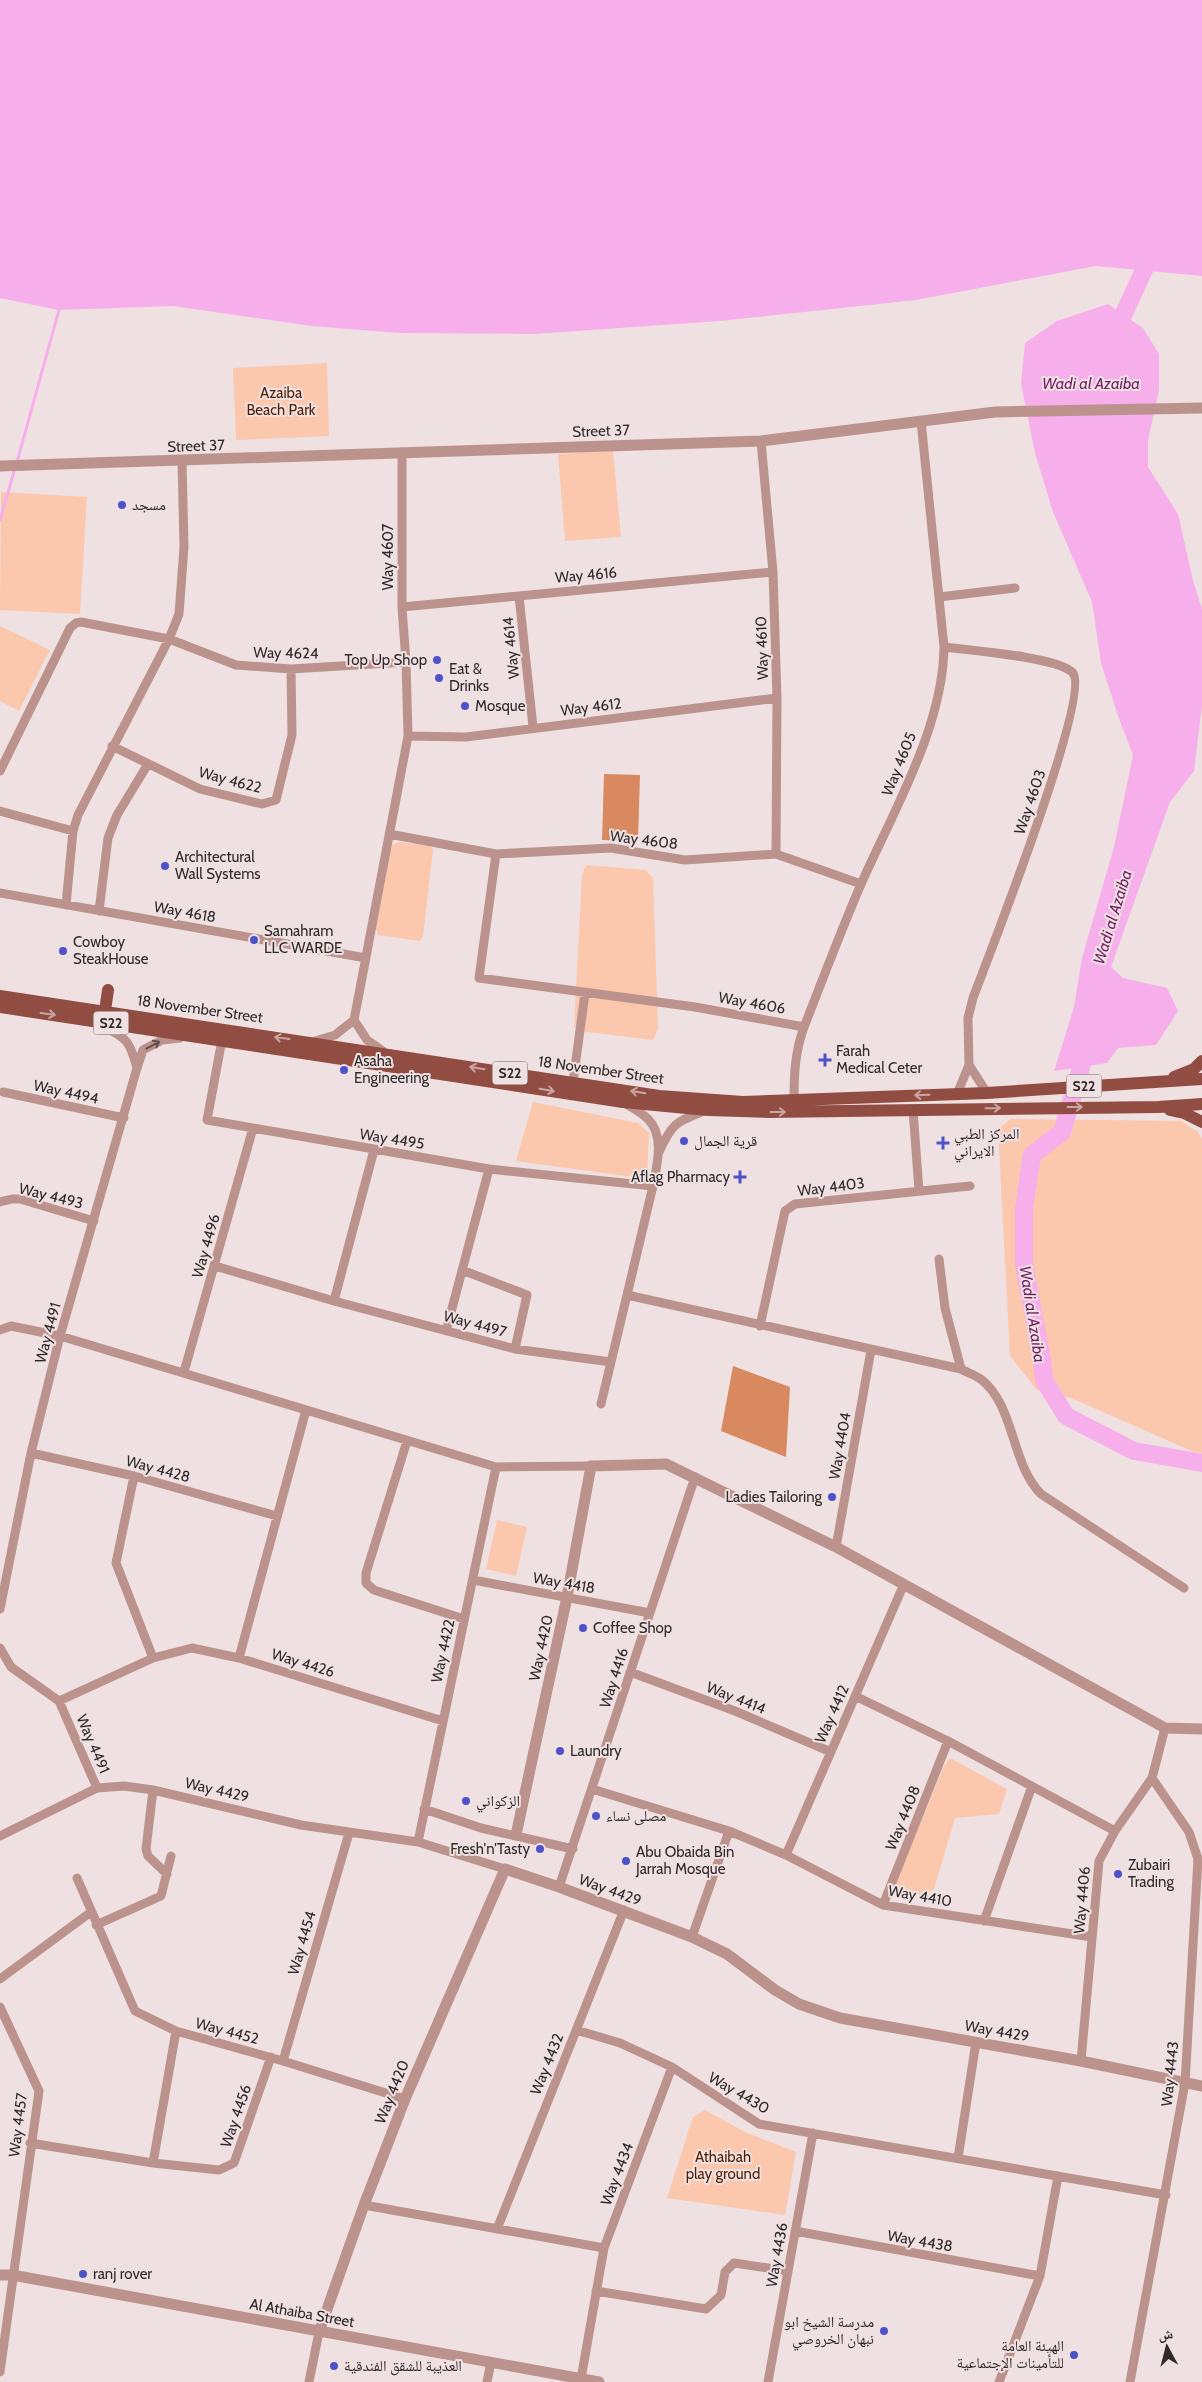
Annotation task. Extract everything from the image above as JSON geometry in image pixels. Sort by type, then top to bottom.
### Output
[{"type":"main road","points":[[105,1012],[108,990]]},
{"type":"main road","name":"18 November Street","points":[[0,996],[698,1099],[743,1102],[987,1093],[1202,1079]]},
{"type":"main road","name":"18 November Street","points":[[0,1007],[623,1102],[708,1110],[768,1112],[1026,1107],[1158,1107],[1202,1104]]},
{"type":"main road","points":[[1165,1081],[1194,1069],[1202,1061]]},
{"type":"main road","points":[[1158,1107],[1184,1113],[1202,1122]]},
{"type":"street","name":"Street 37","points":[[0,466],[182,462],[402,452],[761,441],[995,412],[1202,408]]},
{"type":"street","name":"Way 4605","points":[[794,1100],[793,1066],[796,1047],[861,884],[922,748],[942,680],[944,647],[921,421]]},
{"type":"street","name":"Way 4610","points":[[761,441],[774,572],[777,698],[776,854]]},
{"type":"street","name":"Way 4607","points":[[402,452],[402,607],[406,662]]},
{"type":"street","points":[[66,905],[73,832],[78,815],[112,746],[170,639],[179,614],[184,556],[182,462]]},
{"type":"street","name":"Way 4616","points":[[402,607],[774,572]]},
{"type":"street","points":[[939,597],[1015,588]]},
{"type":"street","name":"Way 4614","points":[[519,596],[533,728]]},
{"type":"street","name":"Way 4624","points":[[0,772],[70,628],[76,623],[82,622],[170,639],[236,665],[291,669],[406,662]]},
{"type":"street","name":"Way 4603","points":[[944,647],[1054,662],[1073,674],[1076,682],[1075,696],[1056,768],[973,998],[968,1018],[969,1065],[957,1094]]},
{"type":"street","points":[[312,1042],[335,1035],[354,1020],[408,736],[406,662]]},
{"type":"street","name":"Way 4622","points":[[112,746],[200,789],[262,804],[276,800],[292,735],[291,669]]},
{"type":"street","name":"Way 4612","points":[[408,736],[466,737],[777,698]]},
{"type":"street","points":[[99,911],[108,838],[117,815],[148,764]]},
{"type":"street","points":[[0,811],[73,832]]},
{"type":"street","name":"Way 4608","points":[[389,834],[496,854],[611,848],[685,860],[776,854],[861,884]]},
{"type":"street","name":"Way 4606","points":[[496,854],[479,978],[695,1007],[804,1027]]},
{"type":"street","name":"Way 4618","points":[[0,893],[366,958]]},
{"type":"street","points":[[573,1082],[585,993]]},
{"type":"street","points":[[91,1020],[117,1033],[132,1046],[137,1068]]},
{"type":"street","points":[[354,1020],[367,1040],[387,1054]]},
{"type":"street","name":"Way 4491","points":[[0,1609],[31,1453],[60,1336],[143,1050],[162,1040],[196,1036]]},
{"type":"street","name":"Way 4495","points":[[222,1040],[207,1120],[489,1169],[653,1186]]},
{"type":"street","points":[[969,1065],[987,1093]]},
{"type":"street","name":"Way 4494","points":[[3,1092],[124,1118]]},
{"type":"street","points":[[601,1404],[653,1186],[658,1154],[656,1130],[647,1118],[623,1102]]},
{"type":"street","points":[[658,1154],[667,1135],[678,1121],[708,1110]]},
{"type":"street","points":[[913,1110],[920,1191]]},
{"type":"street","name":"Way 4496","points":[[184,1372],[253,1128]]},
{"type":"street","points":[[334,1301],[374,1150]]},
{"type":"street","points":[[446,1331],[489,1169]]},
{"type":"street","name":"Way 4403","points":[[760,1326],[785,1210],[795,1204],[970,1186]]},
{"type":"street","name":"Way 4493","points":[[0,1202],[20,1199],[94,1222]]},
{"type":"street","points":[[939,1258],[945,1308],[961,1369]]},
{"type":"street","name":"Way 4497","points":[[215,1266],[334,1301],[515,1349],[611,1362]]},
{"type":"street","points":[[462,1270],[527,1295],[515,1349]]},
{"type":"street","points":[[627,1295],[961,1369],[982,1380],[994,1393],[1001,1406],[1018,1454],[1033,1486],[1041,1494],[1184,1588]]},
{"type":"street","points":[[0,1330],[11,1326],[60,1336],[496,1467],[666,1464],[836,1547],[1165,1728],[1202,1729]]},
{"type":"street","name":"Way 4404","points":[[836,1547],[871,1350]]},
{"type":"street","points":[[239,1658],[306,1410]]},
{"type":"street","points":[[407,1441],[366,1573],[366,1583],[374,1590],[464,1619]]},
{"type":"street","name":"Way 4428","points":[[31,1453],[134,1476],[277,1516]]},
{"type":"street","name":"Way 4420","points":[[516,1835],[567,1597],[591,1466]]},
{"type":"street","name":"Way 4422","points":[[418,1842],[496,1467]]},
{"type":"street","points":[[134,1476],[116,1563],[153,1658]]},
{"type":"street","name":"Way 4416","points":[[559,1887],[695,1477]]},
{"type":"street","name":"Way 4418","points":[[473,1580],[650,1613]]},
{"type":"street","name":"Way 4412","points":[[786,1855],[904,1584]]},
{"type":"street","name":"Way 4491","points":[[0,1648],[11,1667],[59,1701],[97,1788]]},
{"type":"street","name":"Way 4426","points":[[59,1701],[153,1658],[192,1648],[239,1658],[443,1721]]},
{"type":"street","name":"Way 4414","points":[[630,1672],[735,1711],[830,1752]]},
{"type":"street","points":[[855,1696],[948,1741],[1115,1831]]},
{"type":"street","name":"Way 4406","points":[[1081,2061],[1099,1861],[1115,1831],[1152,1778],[1165,1728]]},
{"type":"street","name":"Way 4408","points":[[883,1905],[948,1741]]},
{"type":"street","name":"Way 4443","points":[[1130,2382],[1166,2195],[1185,2082],[1198,1859],[1189,1832],[1152,1778]]},
{"type":"street","name":"Way 4429","points":[[0,1836],[97,1788],[124,1786],[154,1790],[301,1825],[418,1842],[559,1887],[692,1937],[727,1954],[774,1990],[798,2004],[821,2013],[1081,2061],[1202,2086]]},
{"type":"street","points":[[984,1921],[1032,1786]]},
{"type":"street","name":"Way 4410","points":[[592,1789],[729,1831],[786,1855],[883,1905],[1092,1938]]},
{"type":"street","points":[[154,1790],[146,1849],[148,1856],[167,1874]]},
{"type":"street","points":[[424,1809],[481,1828],[573,1849]]},
{"type":"street","points":[[692,1937],[729,1831]]},
{"type":"street","name":"Way 4454","points":[[283,2061],[349,1833]]},
{"type":"street","points":[[96,1925],[162,1896],[171,1856]]},
{"type":"street","name":"Way 4420","points":[[319,2332],[364,2205],[405,2098],[505,1869]]},
{"type":"street","name":"Way 4452","points":[[76,1878],[135,2011],[176,2031],[271,2057],[405,2098]]},
{"type":"street","name":"Way 4432","points":[[497,2229],[624,1910]]},
{"type":"street","points":[[0,1979],[91,1912]]},
{"type":"street","name":"Way 4457","points":[[0,2007],[39,2091],[30,2143],[0,2372]]},
{"type":"street","name":"Way 4430","points":[[576,2030],[620,2043],[672,2068],[759,2124],[1166,2195]]},
{"type":"street","points":[[153,2163],[176,2031]]},
{"type":"street","points":[[958,2158],[976,2042]]},
{"type":"street","name":"Way 4456","points":[[30,2143],[153,2163],[219,2170],[234,2162],[271,2057]]},
{"type":"street","name":"Way 4434","points":[[581,2379],[604,2248],[672,2068]]},
{"type":"street","name":"Way 4436","points":[[768,2382],[813,2133]]},
{"type":"street","points":[[999,2382],[1040,2276],[1058,2176]]},
{"type":"street","points":[[364,2205],[604,2248]]},
{"type":"street","name":"Way 4438","points":[[795,2231],[1040,2276]]},
{"type":"street","points":[[596,2291],[706,2309],[721,2295],[725,2272],[734,2263],[788,2272]]},
{"type":"street","name":"Al Athaiba Street","points":[[0,2274],[598,2382]]},
{"type":"street","points":[[310,2382],[319,2332]]},
{"type":"street","points":[[487,2382],[491,2362]]},
{"type":"green space","name":"Azaiba Beach Park","points":[[327,363],[329,436],[236,440],[233,368]]},
{"type":"green space","points":[[613,451],[621,537],[565,541],[558,454]]},
{"type":"green space","points":[[1,492],[87,497],[80,614],[0,610]]},
{"type":"green space","points":[[0,626],[50,650],[19,711],[0,701]]},
{"type":"green space","points":[[399,842],[430,846],[433,849],[423,937],[420,941],[378,935],[376,929],[392,845]]},
{"type":"green space","points":[[586,865],[646,870],[653,878],[658,1029],[653,1040],[580,1031],[574,1027],[582,875]]},
{"type":"green space","points":[[533,1102],[638,1123],[649,1133],[647,1179],[516,1161]]},
{"type":"green space","points":[[1011,1119],[1181,1121],[1198,1132],[1202,1139],[1202,1453],[1194,1452],[1071,1398],[1037,1390],[1010,1356],[998,1129]]},
{"type":"green space","points":[[497,1520],[527,1527],[516,1576],[486,1569]]},
{"type":"green space","points":[[950,1758],[1007,1789],[999,1814],[955,1818],[934,1889],[924,1896],[896,1888],[896,1883],[944,1766]]},
{"type":"green space","name":"Athaibah play ground","points":[[705,2110],[745,2132],[796,2152],[785,2215],[667,2198],[693,2117]]},
{"type":"shaded area","points":[[604,774],[640,775],[638,841],[602,840]]},
{"type":"shaded area","points":[[733,1366],[790,1387],[786,1457],[721,1431]]},
{"type":"water","points":[[0,0],[1202,0],[1202,276],[1096,266],[916,300],[720,321],[534,334],[399,333],[312,326],[173,306],[59,310],[0,298]]},
{"type":"water","name":"Wadi al Azaiba","points":[[1108,304],[1143,328],[1159,354],[1159,390],[1148,440],[1148,467],[1178,514],[1193,580],[1202,609],[1202,705],[1194,771],[1170,802],[1111,967],[1123,978],[1167,988],[1178,1011],[1156,1045],[1118,1048],[1107,1063],[1054,1071],[1074,1007],[1082,958],[1114,847],[1133,755],[1101,663],[1092,602],[1053,512],[1035,453],[1021,383],[1025,343],[1057,321]]},
{"type":"waterway","name":"Wadi al Azaiba","points":[[1114,335],[1144,270]]},
{"type":"waterway","points":[[17,462],[59,310]]},
{"type":"waterway","points":[[0,520],[15,468]]},
{"type":"waterway","name":"Wadi al Azaiba","points":[[1088,1044],[1062,1132],[1032,1155],[1024,1208],[1024,1264],[1044,1380],[1066,1416],[1134,1451],[1202,1463]]},
{"type":"place","name":"مسجد","points":[[122,505]]},
{"type":"place","name":"Top Up Shop","points":[[437,660]]},
{"type":"place","name":"Eat & Drinks","points":[[439,678]]},
{"type":"place","name":"Mosque","points":[[465,706]]},
{"type":"place","name":"Architectural Wall Systems","points":[[165,866]]},
{"type":"place","name":"Samahram LLC WARDE","points":[[254,940]]},
{"type":"place","name":"Cowboy SteakHouse","points":[[63,951]]},
{"type":"place","name":"Farah Medical Ceter","points":[[825,1060]]},
{"type":"place","name":"Asaha Engineering","points":[[344,1070]]},
{"type":"place","name":"قرية الجمال","points":[[684,1141]]},
{"type":"place","name":"المركز الطبي الايراني","points":[[943,1143]]},
{"type":"place","name":"Aflag Pharmacy","points":[[740,1177]]},
{"type":"place","name":"Ladies Tailoring","points":[[832,1497]]},
{"type":"place","name":"Coffee Shop","points":[[583,1628]]},
{"type":"place","name":"Laundry","points":[[560,1751]]},
{"type":"place","name":"الزكواني","points":[[466,1801]]},
{"type":"place","name":"مصلى نساء","points":[[596,1816]]},
{"type":"place","name":"Fresh'n'Tasty","points":[[540,1849]]},
{"type":"place","name":"Abu Obaida Bin Jarrah Mosque","points":[[626,1861]]},
{"type":"place","name":"Zubairi Trading","points":[[1118,1874]]},
{"type":"place","name":"ranj rover","points":[[83,2274]]},
{"type":"place","name":"مدرسة الشيخ ابو نبهان الخروصي","points":[[884,2331]]},
{"type":"place","name":"الهيئة العامة للتأمينات الإجتماعية","points":[[1074,2355]]},
{"type":"place","name":"العذيبة للشقق الفندقية","points":[[334,2366]]}]
